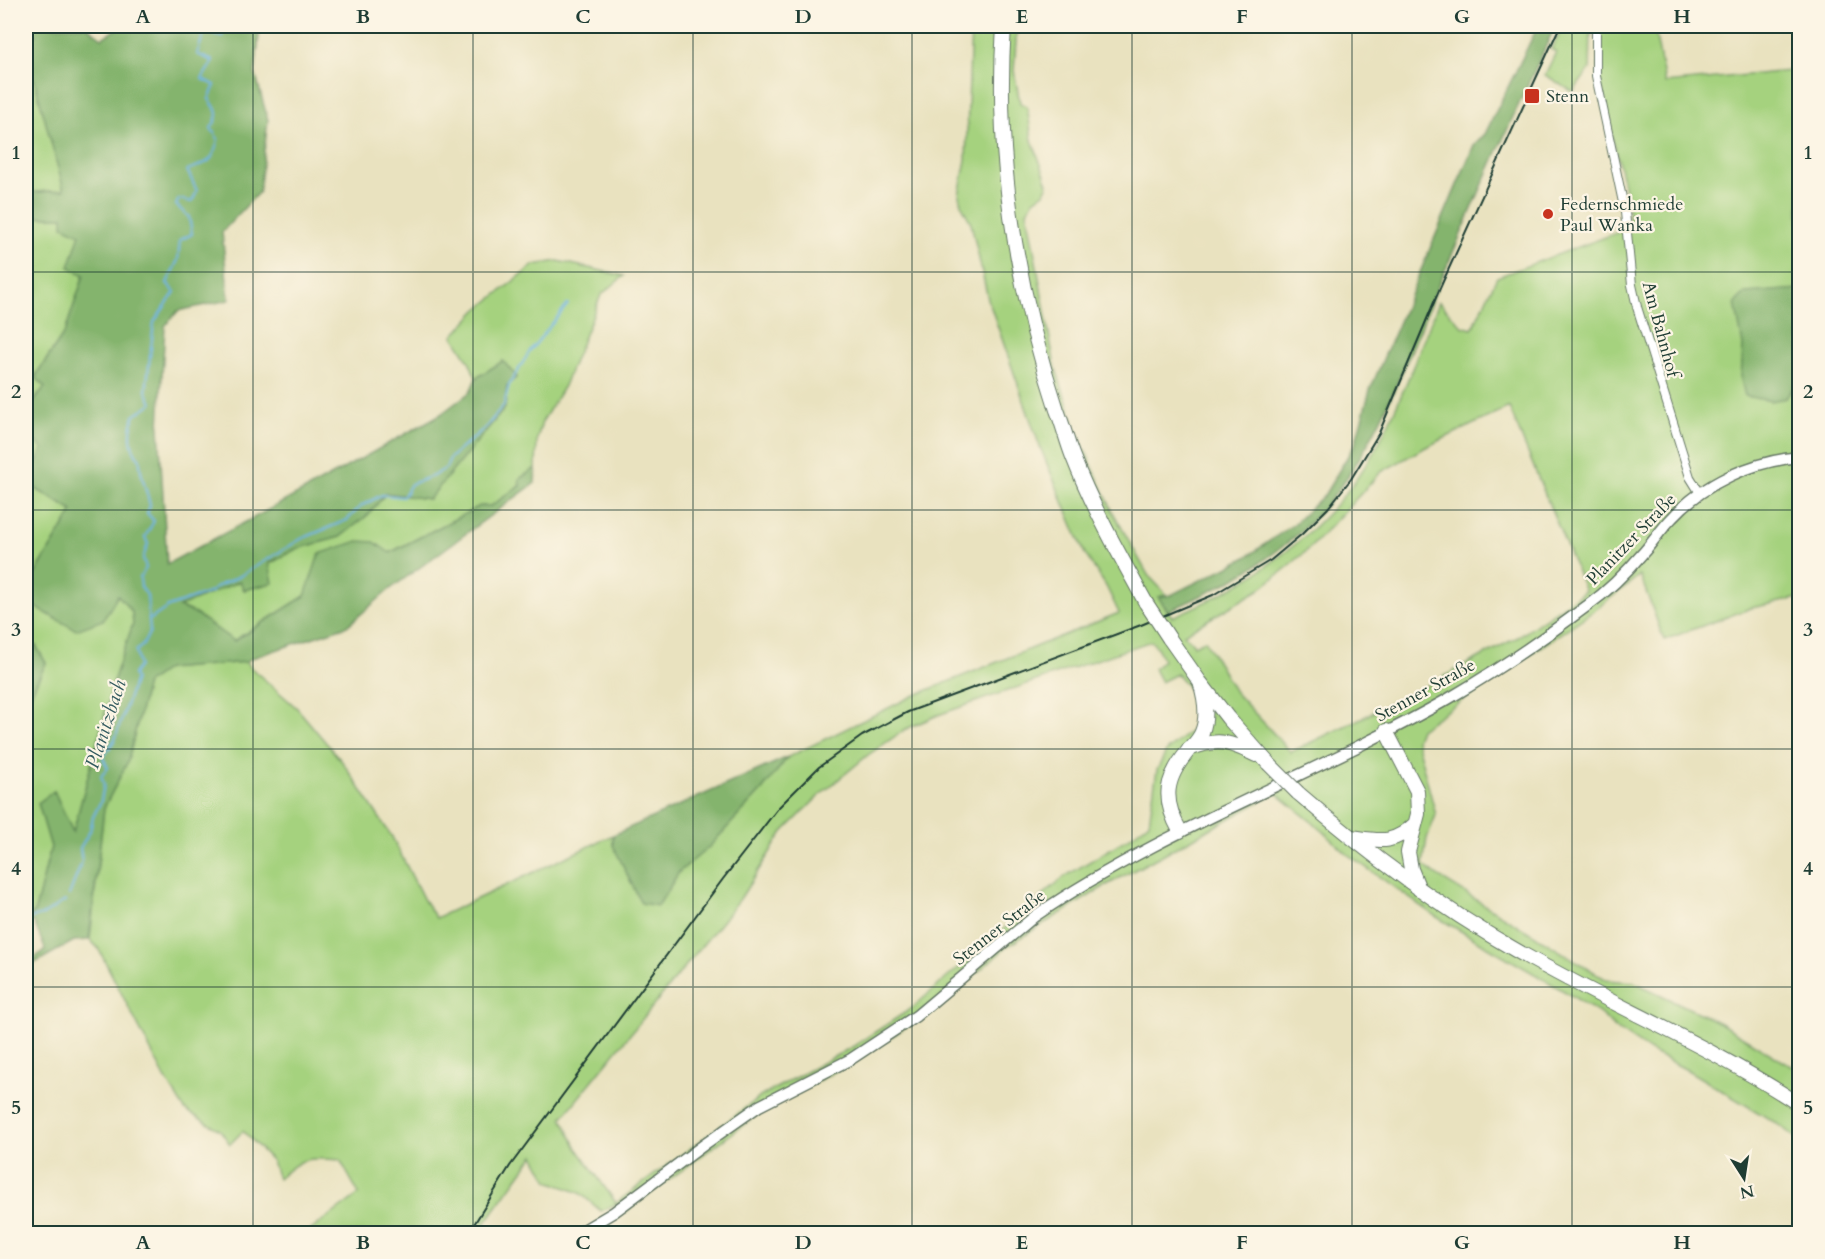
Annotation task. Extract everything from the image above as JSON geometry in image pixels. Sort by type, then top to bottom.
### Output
[{"type":"highway","points":[[1004,26],[1002,83],[1008,193],[1015,242],[1034,332],[1072,456],[1110,537],[1146,603],[1200,682],[1266,761],[1298,793],[1349,836],[1433,900],[1514,949],[1723,1058],[1800,1105]]},
{"type":"highway","points":[[1180,831],[1170,814],[1168,788],[1172,773],[1203,731],[1205,712],[1200,682]]},
{"type":"highway","points":[[1386,731],[1417,791],[1416,823],[1410,842],[1408,861],[1420,890]]},
{"type":"highway","points":[[1189,749],[1221,741],[1230,743],[1266,761]]},
{"type":"highway","points":[[1349,836],[1390,840],[1407,832],[1416,823]]},
{"type":"street","name":"Am Bahnhof","points":[[1596,26],[1596,75],[1625,212],[1632,285],[1690,477],[1700,493]]},
{"type":"street","name":"Planitzer Straße","points":[[1497,669],[1588,606],[1618,581],[1672,517],[1700,493],[1745,468],[1770,461],[1800,457]]},
{"type":"street","name":"Stenner Straße","points":[[577,1233],[614,1212],[759,1106],[851,1059],[916,1016],[1035,916],[1056,902],[1180,831],[1386,731],[1447,699],[1497,669]]},
{"type":"green space","points":[[26,26],[86,26],[102,38],[117,29],[115,26],[260,26],[255,73],[268,120],[259,192],[222,232],[229,300],[178,311],[165,326],[159,427],[167,564],[441,414],[470,392],[476,378],[503,361],[517,377],[507,386],[505,408],[429,499],[386,493],[369,514],[340,537],[296,549],[269,563],[273,583],[244,590],[240,581],[179,607],[194,613],[234,641],[305,596],[319,554],[358,541],[374,542],[390,553],[480,506],[491,506],[520,486],[519,479],[536,468],[535,483],[389,590],[347,626],[246,662],[167,669],[147,683],[128,761],[104,808],[89,940],[74,941],[26,968],[45,949],[34,922],[26,922],[35,911],[51,847],[38,803],[54,791],[73,832],[115,676],[133,624],[132,612],[118,595],[103,620],[76,630],[26,602],[26,569],[35,574],[73,511],[26,483],[43,449],[26,432],[26,412],[45,387],[35,377],[65,332],[84,275],[69,267],[80,234],[63,226],[63,217],[26,217],[26,193],[64,190],[34,79],[29,79],[26,74],[26,44],[36,35],[26,30]]},
{"type":"green space","points":[[971,26],[1017,26],[1014,71],[1020,103],[1027,106],[1032,140],[1048,184],[1044,193],[1034,200],[1027,211],[1055,367],[1076,430],[1113,512],[1148,575],[1166,594],[1159,597],[1172,617],[1233,587],[1262,569],[1314,527],[1337,503],[1358,477],[1385,431],[1439,302],[1462,326],[1472,329],[1497,277],[1630,228],[1622,174],[1600,86],[1599,26],[1654,26],[1665,83],[1799,70],[1799,598],[1751,608],[1664,640],[1640,575],[1595,610],[1420,729],[1416,740],[1436,815],[1427,838],[1423,865],[1607,980],[1634,982],[1720,1023],[1799,1071],[1799,1140],[1776,1123],[1689,1071],[1650,1051],[1569,994],[1435,916],[1347,854],[1323,831],[1276,793],[1105,886],[1009,945],[937,1007],[852,1062],[761,1112],[625,1212],[616,1204],[601,1211],[580,1193],[548,1181],[534,1155],[478,1233],[307,1233],[359,1194],[340,1160],[306,1160],[278,1179],[272,1161],[243,1131],[230,1144],[220,1130],[185,1110],[165,1078],[98,948],[90,940],[104,808],[128,761],[147,683],[167,669],[246,662],[297,708],[344,764],[392,837],[424,900],[436,918],[613,835],[613,845],[658,906],[679,872],[709,847],[762,790],[788,757],[913,696],[1119,613],[1106,586],[1085,554],[1040,447],[988,299],[971,223],[959,195],[966,160]],"holes":[[[1509,407],[1585,591],[1520,636],[1409,695],[1291,752],[1235,692],[1205,640],[1194,645],[1184,634],[1259,590],[1289,566],[1312,546],[1381,472],[1424,448]],[[1151,641],[1163,660],[1154,669],[1161,682],[1177,674],[1195,696],[1198,717],[1190,732],[1167,750],[1157,770],[1149,822],[1130,837],[1064,877],[912,1008],[854,1046],[763,1095],[616,1203],[577,1148],[562,1118],[740,899],[783,832],[821,794],[868,755],[906,729],[938,715]]]},
{"type":"green space","points":[[1538,26],[1555,26],[1442,277],[1388,405],[1355,466],[1335,494],[1297,535],[1245,572],[1168,611],[1158,597],[1171,595],[1245,558],[1294,524],[1325,494],[1355,444],[1370,390],[1474,145],[1485,134]]},
{"type":"green space","points":[[1564,26],[1591,26],[1590,69],[1573,92],[1545,75],[1556,52],[1551,49]]},
{"type":"green space","points":[[26,74],[29,79],[34,78],[64,190],[26,193]]},
{"type":"green space","points":[[26,217],[64,217],[81,234],[84,275],[65,332],[35,376],[45,386],[26,412]]},
{"type":"green space","points":[[558,261],[624,276],[601,295],[564,386],[542,422],[537,439],[536,468],[519,479],[520,485],[491,506],[480,506],[389,553],[374,542],[305,596],[233,641],[194,613],[178,606],[240,581],[296,549],[340,537],[369,514],[386,493],[429,499],[505,408],[507,386],[503,361],[476,378],[469,361],[453,336],[477,310],[534,265]]},
{"type":"green space","points":[[1799,289],[1799,380],[1786,398],[1771,401],[1745,396],[1741,379],[1743,345],[1735,303],[1745,293]]},
{"type":"green space","points":[[26,432],[43,449],[26,480]]},
{"type":"green space","points":[[26,483],[73,511],[35,574],[26,569]]},
{"type":"green space","points":[[118,595],[132,612],[133,624],[115,676],[73,833],[54,791],[38,803],[51,847],[35,911],[26,922],[26,704],[46,663],[36,646],[26,643],[26,602],[103,620]]},
{"type":"green space","points":[[26,643],[36,646],[46,663],[26,704]]},
{"type":"green space","points":[[788,757],[762,790],[709,847],[679,872],[658,906],[641,903],[613,845],[613,835]]},
{"type":"waterway","name":"Planitzbach","points":[[69,895],[82,862],[80,848],[90,831],[93,817],[101,801],[104,784],[101,776],[108,768],[103,758],[115,739],[135,679],[133,674],[139,666],[136,651],[143,645],[150,631],[147,595],[141,587],[140,578],[146,568],[143,558],[148,544],[145,537],[154,521],[147,513],[150,506],[140,469],[140,459],[133,449],[132,427],[134,416],[152,403],[146,391],[154,322],[175,292],[167,283],[178,260],[180,240],[192,234],[189,217],[176,205],[179,199],[192,202],[197,191],[187,170],[209,160],[214,153],[218,139],[211,128],[217,113],[209,99],[215,85],[202,79],[213,61],[197,54],[205,30],[222,37],[224,26]]},
{"type":"waterway","points":[[151,619],[168,607],[211,592],[301,539],[347,520],[361,506],[382,495],[403,497],[411,484],[433,476],[446,468],[450,458],[487,426],[504,405],[509,385],[530,351],[568,304]]},
{"type":"waterway","name":"Planitzbach","points":[[26,919],[43,915],[65,901]]},
{"type":"railway","points":[[468,1234],[510,1166],[723,879],[779,807],[819,767],[862,736],[908,712],[1141,625],[1213,595],[1271,560],[1328,508],[1351,479],[1379,433],[1440,288],[1560,26]]},
{"type":"place","name":"Stenn","points":[[1532,96]]},
{"type":"place","name":"Federnschmiede Paul Wanka","points":[[1548,214]]}]
